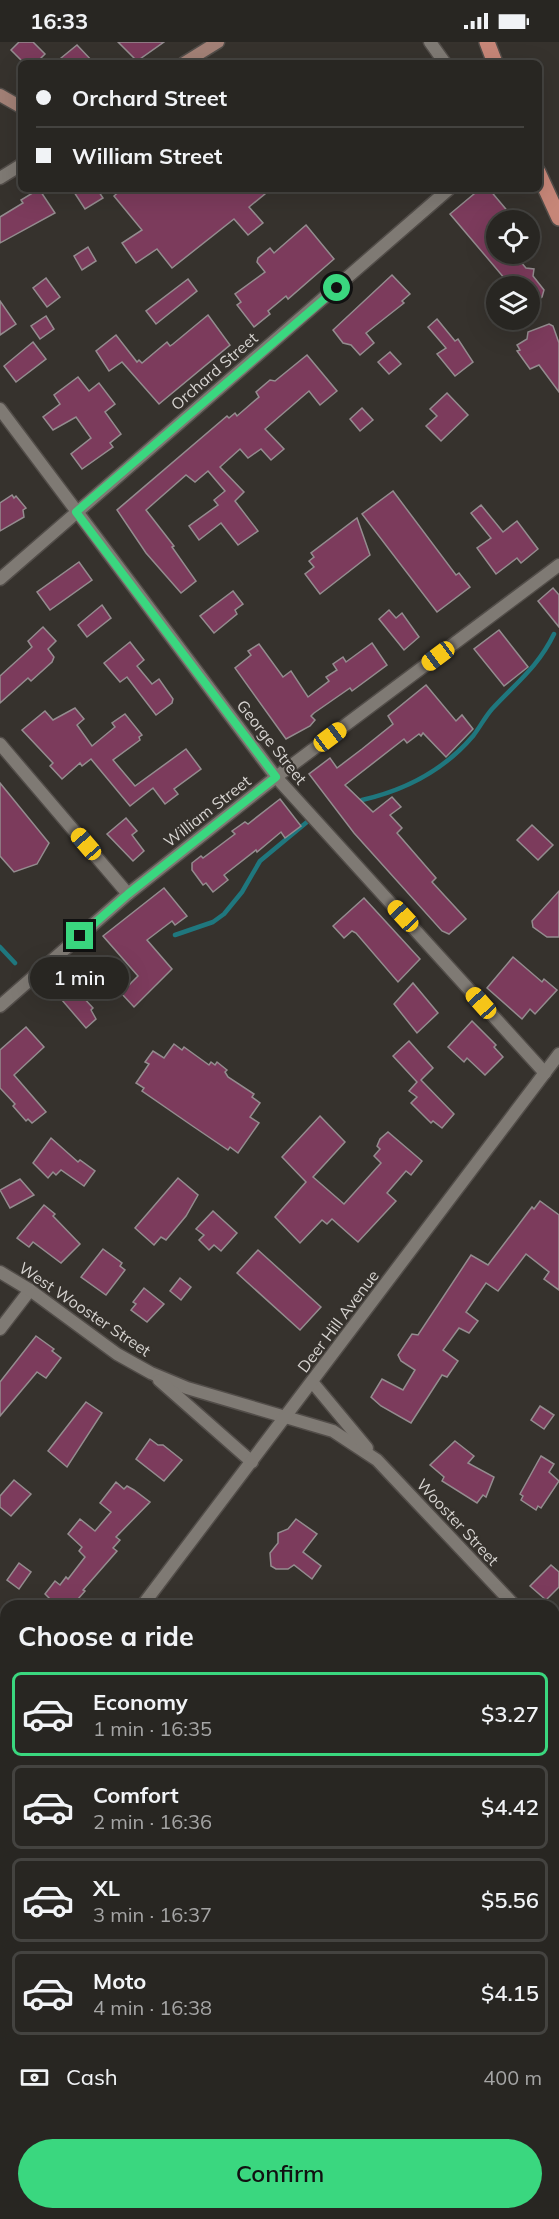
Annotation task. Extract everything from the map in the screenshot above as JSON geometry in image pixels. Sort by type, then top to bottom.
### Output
[{"type":"main road","points":[[189,60],[218,42]]},
{"type":"main road","points":[[487,42],[494,60]]},
{"type":"main road","points":[[0,95],[18,105]]},
{"type":"main road","points":[[542,181],[559,218]]},
{"type":"street","points":[[430,42],[443,60]]},
{"type":"street","points":[[0,178],[18,167]]},
{"type":"street","name":"Orchard Street","points":[[0,579],[446,192]]},
{"type":"street","name":"George Street","points":[[0,409],[276,777],[544,1073]]},
{"type":"street","name":"William Street","points":[[0,1006],[128,894],[276,777],[559,565]]},
{"type":"street","points":[[0,744],[128,894]]},
{"type":"street","name":"Deer Hill Avenue","points":[[146,1600],[252,1462],[284,1416],[313,1383],[559,1054]]},
{"type":"street","name":"West Wooster Street","points":[[0,1272],[30,1290],[117,1354],[151,1373],[187,1388],[284,1416]]},
{"type":"street","points":[[0,1329],[30,1290]]},
{"type":"street","name":"West Wooster Street","points":[[151,1373],[252,1462]]},
{"type":"street","name":"Wooster Street","points":[[313,1383],[377,1460],[504,1600]]},
{"type":"street","name":"Wooster Street","points":[[284,1416],[333,1431],[377,1460]]},
{"type":"building","points":[[19,42],[33,42],[45,54],[39,60],[21,60],[11,50]]},
{"type":"building","points":[[118,42],[164,42],[138,60]]},
{"type":"building","points":[[77,45],[91,60],[59,60]]},
{"type":"building","points":[[34,192],[41,192],[55,213],[0,243],[0,217],[23,203],[21,200]]},
{"type":"building","points":[[74,192],[99,192],[103,198],[85,209]]},
{"type":"building","points":[[119,192],[267,192],[249,207],[263,223],[248,235],[234,219],[172,268],[157,249],[136,263],[122,243],[142,230],[114,196]]},
{"type":"building","points":[[476,192],[492,192],[507,210],[486,210],[486,256],[450,214]]},
{"type":"building","points":[[306,225],[334,259],[288,299],[286,296],[268,311],[270,314],[254,327],[237,305],[241,302],[235,294],[265,272],[257,262],[258,258],[270,248],[274,253]]},
{"type":"building","points":[[88,247],[96,261],[82,270],[74,256]]},
{"type":"building","points":[[492,264],[523,264],[526,268],[534,269],[533,276],[503,276]]},
{"type":"building","points":[[392,275],[410,294],[402,301],[404,303],[366,333],[374,343],[360,355],[351,345],[343,343],[333,330]]},
{"type":"building","points":[[46,278],[60,297],[47,307],[33,288]]},
{"type":"building","points":[[188,279],[197,291],[156,324],[146,311]]},
{"type":"building","points":[[540,285],[544,290],[540,298]]},
{"type":"building","points":[[0,301],[16,324],[0,335]]},
{"type":"building","points":[[208,315],[230,345],[159,404],[122,362],[109,371],[96,351],[116,335],[137,362],[139,360],[142,363],[167,342],[170,346],[173,344]]},
{"type":"building","points":[[46,316],[54,329],[40,339],[31,326]]},
{"type":"building","points":[[437,319],[455,341],[458,339],[473,362],[455,376],[437,354],[446,348],[428,327]]},
{"type":"building","points":[[549,324],[553,326],[559,343],[559,392],[539,365],[530,369],[517,351],[520,350],[517,345],[527,339],[528,332],[540,330],[540,327]]},
{"type":"building","points":[[33,342],[46,359],[16,382],[4,366]]},
{"type":"building","points":[[390,352],[401,364],[389,374],[378,362]]},
{"type":"building","points":[[307,355],[337,391],[320,405],[309,391],[265,429],[284,449],[271,460],[261,449],[248,458],[240,449],[220,467],[244,492],[235,501],[258,531],[238,545],[221,523],[199,540],[189,526],[218,505],[214,500],[225,491],[208,471],[195,482],[186,475],[146,510],[174,546],[172,547],[196,581],[181,593],[146,553],[117,510],[227,416],[229,418],[235,413],[237,416],[259,397],[256,392],[270,380],[275,381]]},
{"type":"building","points":[[78,377],[89,391],[99,383],[115,404],[105,412],[121,434],[110,443],[113,447],[82,469],[71,454],[91,438],[76,417],[53,430],[43,417],[60,404],[54,395]]},
{"type":"building","points":[[447,393],[468,415],[441,441],[426,426],[437,416],[430,409]]},
{"type":"building","points":[[362,408],[373,420],[360,431],[350,419]]},
{"type":"building","points":[[393,491],[456,575],[459,573],[470,587],[437,612],[362,514]]},
{"type":"building","points":[[12,495],[14,498],[16,496],[26,508],[23,510],[24,517],[0,531],[0,503]]},
{"type":"building","points":[[481,505],[503,532],[517,521],[538,549],[521,563],[517,558],[496,574],[477,548],[491,538],[471,513]]},
{"type":"building","points":[[357,518],[370,555],[320,594],[305,574],[314,567],[309,561],[314,557],[311,553]]},
{"type":"building","points":[[79,562],[92,580],[50,610],[37,592]]},
{"type":"building","points":[[553,588],[559,595],[559,627],[538,601]]},
{"type":"building","points":[[233,591],[243,604],[235,610],[237,614],[214,633],[200,616]]},
{"type":"building","points":[[102,605],[111,618],[87,637],[78,625]]},
{"type":"building","points":[[389,610],[396,618],[402,613],[419,637],[404,650],[379,619]]},
{"type":"building","points":[[43,627],[56,641],[48,649],[54,657],[52,662],[31,681],[28,678],[0,703],[0,676],[32,647],[28,641]]},
{"type":"building","points":[[499,630],[528,667],[504,686],[474,649]]},
{"type":"building","points":[[130,642],[144,660],[137,666],[152,684],[159,679],[173,699],[172,703],[156,715],[127,677],[120,682],[104,663]]},
{"type":"building","points":[[372,643],[387,665],[352,691],[350,688],[314,713],[311,716],[315,720],[310,726],[286,739],[235,668],[251,655],[248,651],[259,644],[283,677],[291,671],[308,697],[329,681],[326,677],[337,670],[333,664],[343,657],[346,662]]},
{"type":"building","points":[[426,685],[456,721],[462,715],[473,729],[446,757],[423,733],[407,743],[404,739],[345,785],[373,812],[392,797],[401,807],[390,815],[402,828],[397,833],[436,878],[432,882],[466,919],[449,934],[442,931],[354,833],[309,774],[330,758],[337,768],[362,749],[393,724],[388,716]]},
{"type":"building","points":[[75,708],[84,719],[77,725],[92,746],[115,727],[112,723],[125,714],[142,735],[139,737],[140,740],[113,760],[135,786],[186,749],[201,769],[174,789],[178,794],[165,804],[153,788],[130,806],[91,759],[82,766],[80,763],[62,779],[50,766],[53,763],[22,730],[45,711],[53,720]]},
{"type":"building","points":[[0,783],[49,843],[37,864],[14,872],[0,856]]},
{"type":"building","points":[[280,799],[301,826],[285,838],[281,832],[257,852],[256,850],[224,875],[228,880],[213,892],[206,883],[203,885],[192,870],[192,863],[201,856],[203,858],[235,834],[232,831],[245,822],[248,824]]},
{"type":"building","points":[[126,818],[137,831],[132,835],[144,851],[133,861],[107,834]]},
{"type":"building","points":[[532,825],[553,845],[538,860],[517,840]]},
{"type":"building","points":[[164,888],[187,916],[175,925],[172,921],[147,940],[172,969],[134,1007],[121,993],[138,976],[103,936]]},
{"type":"building","points":[[559,891],[559,937],[547,937],[533,927],[532,921]]},
{"type":"building","points":[[364,898],[420,959],[398,982],[356,933],[352,931],[344,938],[333,926]]},
{"type":"building","points":[[513,957],[542,982],[544,979],[557,990],[535,1014],[530,1009],[522,1019],[487,988]]},
{"type":"building","points":[[69,982],[93,1008],[91,1010],[96,1019],[86,1028],[56,993]]},
{"type":"building","points":[[413,983],[438,1013],[417,1033],[394,1004]]},
{"type":"building","points":[[472,1021],[496,1045],[494,1047],[503,1057],[485,1075],[467,1058],[464,1062],[448,1047]]},
{"type":"building","points":[[26,1027],[44,1047],[14,1075],[46,1112],[32,1123],[28,1119],[26,1121],[13,1106],[15,1104],[0,1088],[0,1050]]},
{"type":"building","points":[[409,1041],[433,1068],[421,1080],[454,1114],[442,1128],[433,1121],[431,1123],[411,1103],[417,1097],[409,1091],[417,1082],[393,1056]]},
{"type":"building","points":[[174,1044],[182,1050],[184,1047],[209,1065],[211,1062],[215,1065],[217,1062],[227,1070],[225,1072],[228,1077],[254,1094],[252,1097],[260,1103],[250,1117],[259,1123],[238,1153],[230,1147],[228,1150],[194,1127],[142,1091],[144,1088],[136,1083],[149,1064],[145,1062],[153,1051],[164,1058]]},
{"type":"building","points":[[320,1116],[345,1142],[313,1177],[344,1204],[381,1163],[374,1156],[380,1149],[377,1146],[380,1139],[388,1132],[422,1161],[411,1175],[406,1171],[387,1193],[396,1201],[358,1242],[332,1219],[327,1224],[322,1220],[300,1243],[275,1217],[306,1182],[282,1157]]},
{"type":"building","points":[[51,1138],[78,1162],[80,1160],[95,1171],[84,1186],[61,1170],[56,1175],[53,1172],[48,1178],[33,1163]]},
{"type":"building","points":[[178,1178],[198,1195],[186,1216],[166,1240],[161,1237],[154,1245],[135,1228]]},
{"type":"building","points":[[20,1179],[34,1195],[10,1208],[0,1190]]},
{"type":"building","points":[[540,1201],[559,1215],[559,1290],[544,1279],[549,1272],[526,1254],[498,1291],[486,1283],[466,1312],[478,1321],[469,1333],[459,1328],[443,1350],[458,1361],[447,1377],[442,1375],[411,1423],[381,1406],[371,1397],[382,1379],[403,1390],[415,1370],[401,1361],[398,1355],[412,1334],[418,1335],[471,1255],[488,1265],[532,1207],[534,1209]]},
{"type":"building","points":[[44,1205],[55,1214],[53,1216],[80,1244],[61,1263],[33,1242],[29,1247],[17,1238]]},
{"type":"building","points":[[213,1211],[237,1233],[221,1251],[214,1245],[209,1250],[199,1240],[204,1235],[196,1229]]},
{"type":"building","points":[[103,1249],[122,1263],[120,1266],[125,1270],[106,1295],[81,1277]]},
{"type":"building","points":[[258,1250],[321,1307],[300,1330],[237,1273]]},
{"type":"building","points":[[180,1278],[191,1287],[181,1300],[170,1291]]},
{"type":"building","points":[[144,1288],[164,1304],[147,1322],[131,1310],[136,1304],[133,1302]]},
{"type":"building","points":[[36,1336],[54,1349],[52,1351],[61,1358],[46,1378],[37,1372],[0,1416],[0,1382]]},
{"type":"building","points":[[86,1402],[102,1413],[67,1467],[48,1451]]},
{"type":"building","points":[[540,1406],[554,1415],[544,1429],[531,1420]]},
{"type":"building","points":[[150,1439],[158,1445],[163,1445],[182,1460],[164,1481],[136,1459]]},
{"type":"building","points":[[455,1441],[474,1456],[468,1463],[494,1477],[486,1497],[483,1495],[477,1503],[442,1481],[444,1477],[430,1465]]},
{"type":"building","points":[[541,1456],[554,1464],[549,1472],[559,1481],[541,1508],[538,1506],[536,1510],[521,1500],[523,1496],[520,1494]]},
{"type":"building","points":[[14,1480],[31,1494],[11,1516],[0,1507],[0,1496]]},
{"type":"building","points":[[116,1482],[124,1489],[127,1486],[134,1490],[150,1502],[116,1537],[120,1540],[113,1548],[117,1551],[83,1590],[85,1591],[78,1600],[51,1600],[45,1594],[55,1581],[60,1585],[66,1577],[68,1579],[85,1557],[79,1551],[82,1547],[68,1534],[80,1519],[95,1531],[111,1512],[100,1503]]},
{"type":"building","points":[[296,1519],[317,1534],[303,1552],[321,1566],[312,1579],[294,1565],[288,1569],[276,1569],[271,1566],[270,1553],[278,1543],[278,1533],[288,1529]]},
{"type":"building","points":[[19,1563],[31,1572],[19,1589],[7,1580]]},
{"type":"building","points":[[551,1565],[559,1572],[559,1587],[546,1600],[530,1586]]},
{"type":"waterway","points":[[362,800],[394,791],[423,777],[450,759],[473,736],[492,709],[534,665],[554,634]]},
{"type":"waterway","points":[[175,935],[213,922],[224,914],[242,892],[260,861],[307,822]]},
{"type":"waterway","points":[[0,947],[15,963]]},
{"type":"route","points":[[80,936],[128,894],[276,777],[76,512],[337,288]]}]
